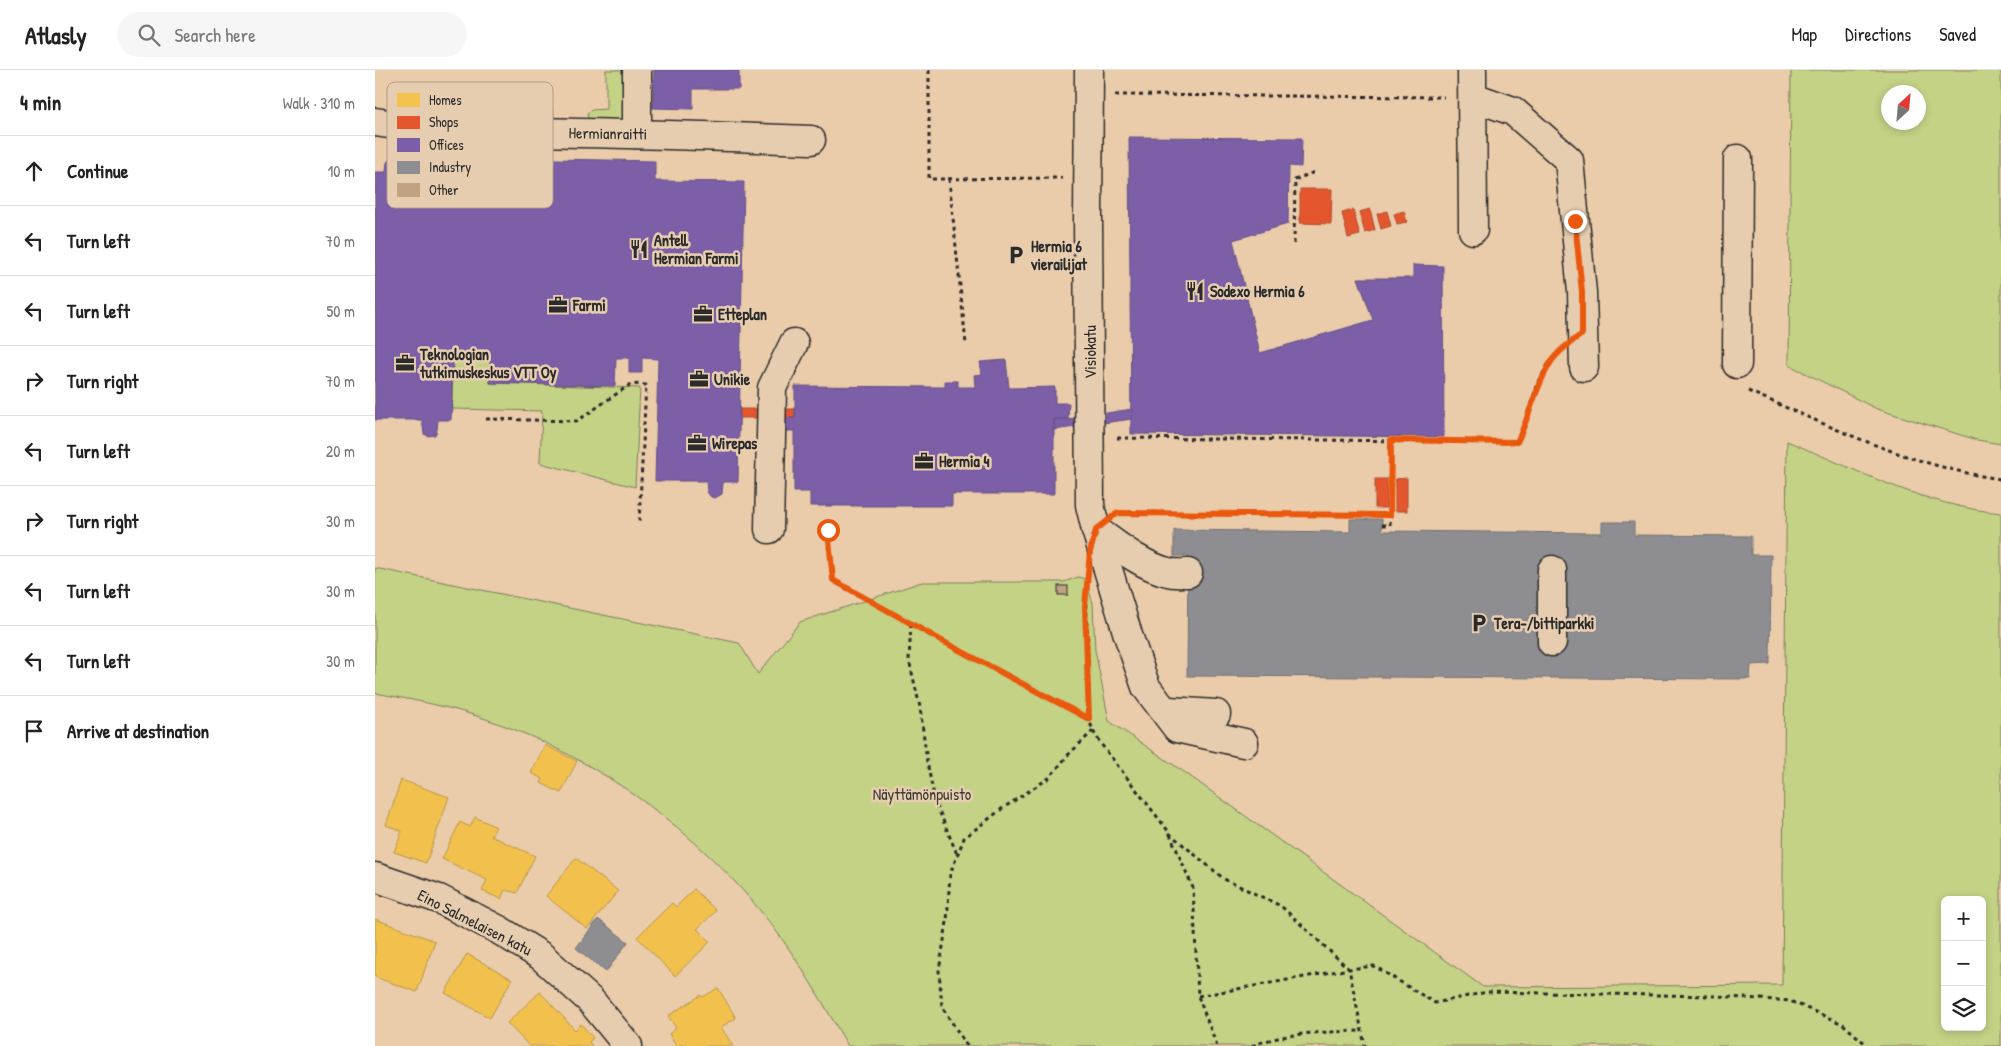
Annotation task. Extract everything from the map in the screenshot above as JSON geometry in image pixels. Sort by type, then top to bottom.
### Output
[{"type":"street","points":[[637,70],[637,134]]},
{"type":"street","points":[[1472,70],[1473,230]]},
{"type":"street","name":"Visiokatu","points":[[1089,83],[1090,505],[1128,635],[1146,687],[1177,728],[1244,743]]},
{"type":"street","points":[[1473,97],[1513,112],[1569,160],[1582,292],[1584,366]]},
{"type":"street","name":"Hermianraitti","points":[[553,133],[811,140]]},
{"type":"street","points":[[1737,364],[1738,159]]},
{"type":"street","points":[[769,528],[772,388],[794,343]]},
{"type":"street","points":[[1096,530],[1146,563],[1168,572],[1188,573]]},
{"type":"street","points":[[1552,570],[1552,642]]},
{"type":"street","points":[[1163,710],[1216,714]]},
{"type":"street","name":"Eino Salmelaisen katu","points":[[375,877],[439,899],[499,930],[541,956],[560,971],[591,1001],[628,1046]]},
{"type":"path","points":[[929,70],[929,179],[1067,178]]},
{"type":"path","points":[[1089,83],[1473,97]]},
{"type":"path","points":[[1294,244],[1295,180],[1317,171]]},
{"type":"path","points":[[949,179],[966,344]]},
{"type":"path","points":[[1107,438],[1517,442],[1525,426],[1540,382],[1551,361],[1582,334]]},
{"type":"path","points":[[486,419],[577,422],[631,384],[646,385],[639,522]]},
{"type":"path","points":[[1748,391],[1882,448],[1969,474],[2001,479]]},
{"type":"path","points":[[1382,525],[1390,525],[1391,440]]},
{"type":"path","points":[[1096,530],[1117,513],[1390,515]]},
{"type":"path","points":[[828,530],[833,580],[1089,719]]},
{"type":"path","points":[[1086,587],[1089,719],[1093,731],[1112,760],[1169,832],[1224,879],[1281,906],[1349,969],[1365,1046]]},
{"type":"path","points":[[911,624],[909,660],[921,707],[927,762],[935,801],[958,855]]},
{"type":"path","points":[[967,1046],[942,1007],[939,971],[947,922],[950,874],[964,838],[1003,808],[1049,778],[1068,755],[1093,731]]},
{"type":"path","points":[[1169,832],[1193,888],[1198,996],[1217,1046]]},
{"type":"path","points":[[1198,996],[1374,966],[1435,1003],[1487,992],[1715,996],[1789,1002],[1843,1024],[1868,1046]]},
{"type":"path","points":[[1252,1046],[1260,1042],[1308,1033],[1362,1031]]},
{"type":"green space","points":[[606,70],[624,70],[624,116],[621,121],[591,120],[588,118],[587,113],[592,110],[606,109]]},
{"type":"green space","points":[[1791,70],[2001,70],[2001,444],[1977,440],[1877,409],[1789,365]]},
{"type":"green space","points":[[453,358],[490,359],[490,383],[640,388],[635,487],[540,463],[542,411],[452,409]]},
{"type":"green space","name":"Näyttämönpuisto","points":[[1787,441],[1865,475],[1918,495],[1945,503],[2001,513],[2001,1046],[848,1046],[802,968],[771,924],[712,859],[680,829],[645,802],[608,777],[530,736],[461,711],[375,693],[375,568],[739,643],[758,674],[800,622],[922,582],[1064,582],[1078,577],[1085,579],[1093,603],[1095,650],[1109,721],[1187,774],[1483,987],[1782,985]]},
{"type":"building: Homes","points":[[545,745],[577,761],[561,793],[541,783],[543,779],[531,773]]},
{"type":"building: Homes","points":[[401,780],[449,797],[426,863],[394,852],[402,831],[386,825]]},
{"type":"building: Homes","points":[[475,817],[496,827],[491,836],[535,856],[517,893],[505,890],[501,899],[482,891],[487,880],[442,859],[460,822],[470,827]]},
{"type":"building: Homes","points":[[576,858],[618,891],[587,929],[546,896]]},
{"type":"building: Homes","points":[[694,889],[716,911],[697,929],[710,942],[675,976],[637,937],[672,903],[676,907]]},
{"type":"building: Homes","points":[[375,919],[435,941],[417,992],[375,977]]},
{"type":"building: Homes","points":[[467,954],[512,979],[490,1018],[445,993]]},
{"type":"building: Homes","points":[[718,988],[736,1018],[721,1027],[733,1046],[687,1046],[686,1044],[676,1046],[669,1034],[676,1028],[668,1016],[701,995],[703,997]]},
{"type":"building: Homes","points":[[540,992],[575,1030],[581,1024],[593,1038],[589,1042],[592,1046],[529,1046],[507,1023]]},
{"type":"building: Shops","points":[[1300,189],[1332,189],[1331,224],[1300,223]]},
{"type":"building: Shops","points":[[1370,209],[1375,230],[1365,233],[1359,212]]},
{"type":"building: Shops","points":[[1353,210],[1360,235],[1348,238],[1342,213]]},
{"type":"building: Shops","points":[[1387,211],[1391,226],[1381,229],[1377,214]]},
{"type":"building: Shops","points":[[1404,211],[1407,222],[1397,224],[1394,214]]},
{"type":"building: Shops","points":[[740,409],[795,409],[795,418],[740,418]]},
{"type":"building: Shops","points":[[1407,478],[1407,511],[1395,511],[1395,479]]},
{"type":"building: Shops","points":[[1375,479],[1387,479],[1387,508],[1375,508]]},
{"type":"building: Offices","points":[[654,70],[739,70],[739,89],[693,89],[693,109],[653,108]]},
{"type":"building: Offices","points":[[1129,137],[1302,138],[1301,167],[1289,166],[1288,224],[1233,240],[1260,353],[1373,320],[1358,278],[1413,278],[1413,265],[1443,266],[1444,437],[1131,434]]},
{"type":"building: Offices","name":"Farmi","points":[[553,159],[655,161],[655,181],[744,182],[738,482],[723,482],[722,494],[715,498],[711,497],[707,492],[706,481],[655,481],[658,359],[642,358],[642,373],[629,373],[629,358],[616,358],[615,386],[490,383],[490,359],[453,358],[451,420],[438,420],[435,435],[428,436],[424,434],[422,420],[375,420],[375,172],[386,172],[387,162],[387,208],[553,208]]},
{"type":"building: Offices","name":"Hermia 4","points":[[1006,360],[1009,388],[1055,387],[1055,403],[1069,403],[1068,419],[1054,419],[1054,494],[952,494],[952,506],[810,506],[810,492],[794,492],[794,431],[780,431],[780,418],[795,418],[795,386],[945,387],[945,381],[958,381],[958,387],[975,387],[974,375],[982,374],[980,362]]},
{"type":"building: Offices","points":[[1132,409],[1132,419],[1054,430],[1054,419],[1068,419]]},
{"type":"building: Industry","name":"Tera-/bittiparkki","points":[[1350,519],[1382,519],[1382,531],[1602,533],[1602,522],[1634,522],[1634,535],[1751,536],[1751,555],[1771,555],[1770,664],[1751,665],[1750,679],[1187,676],[1188,556],[1174,556],[1174,530],[1350,532]]},
{"type":"building: Industry","points":[[598,919],[628,942],[606,972],[576,948]]},
{"type":"building: Other","points":[[1058,586],[1068,586],[1068,595],[1058,595]]},
{"type":"place","name":"Antell Hermian Farmi","points":[[639,249]]},
{"type":"place","name":"Hermia 6 vierailijat","points":[[1016,255]]},
{"type":"place","name":"Sodexo Hermia 6","points":[[1195,291]]},
{"type":"place","name":"Farmi","points":[[558,305]]},
{"type":"place","name":"Etteplan","points":[[703,314]]},
{"type":"place","name":"Teknologian tutkimuskeskus VTT Oy","points":[[405,363]]},
{"type":"place","name":"Unikie","points":[[699,379]]},
{"type":"place","name":"Wirepas","points":[[697,443]]},
{"type":"place","name":"Hermia 4","points":[[924,461]]},
{"type":"place","name":"Tera-/bittiparkki","points":[[1479,623]]},
{"type":"route","points":[[828,530],[833,580],[944,642],[1089,719],[1085,606],[1090,552],[1096,530],[1117,513],[1390,515],[1391,440],[1517,442],[1525,426],[1540,382],[1551,361],[1582,334],[1582,292],[1575,221]]}]
